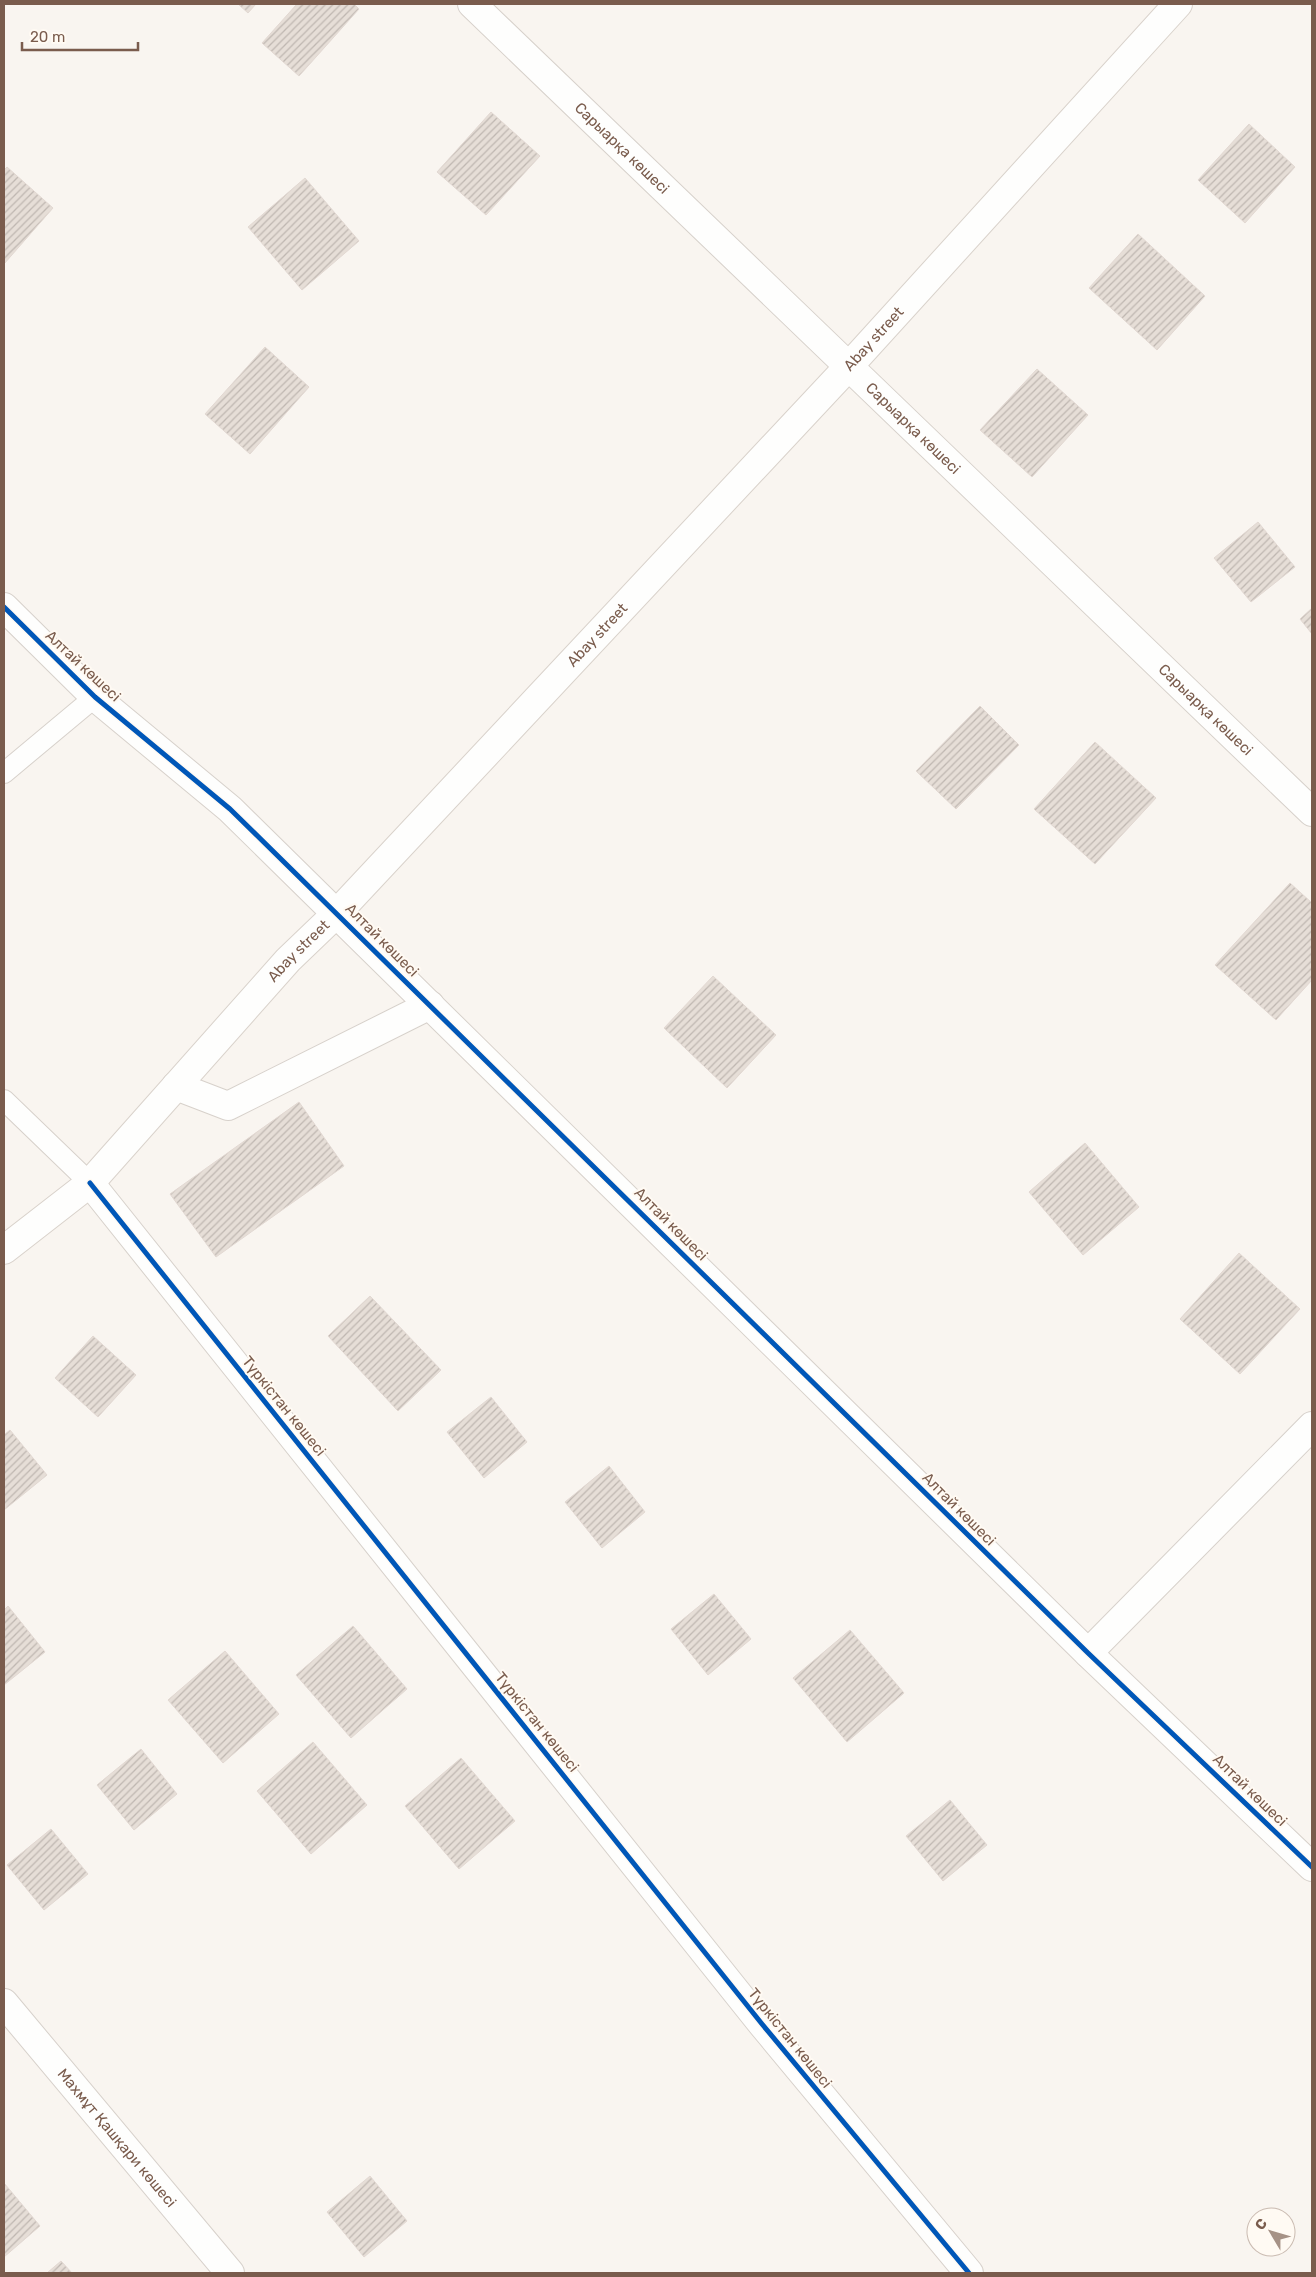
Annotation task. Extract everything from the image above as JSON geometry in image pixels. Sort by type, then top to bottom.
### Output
[{"type":"street","name":"Сарыарқа көшесі","points":[[472,4],[1312,812]]},
{"type":"street","name":"Abay street","points":[[4,1250],[90,1183],[288,960],[336,912],[850,366],[1178,4]]},
{"type":"street","name":"Алтай көшесі","points":[[4,607],[95,697],[230,809],[1088,1653],[1312,1867]]},
{"type":"street","points":[[176,1086],[228,1106],[430,1005]]},
{"type":"street","name":"Түркістан көшесі","points":[[90,1183],[762,2024],[969,2273]]},
{"type":"street","points":[[1088,1653],[1312,1426]]},
{"type":"street","name":"Махмұт Қашқари көшесі","points":[[4,2003],[230,2273]]},
{"type":"lane","points":[[4,773],[95,697]]},
{"type":"lane","points":[[4,1100],[90,1183]]},
{"type":"building","points":[[238,4],[256,4],[248,13]]},
{"type":"building","points":[[297,4],[354,4],[359,9],[299,76],[262,43]]},
{"type":"building","points":[[491,112],[540,156],[486,215],[437,172]]},
{"type":"building","points":[[1249,124],[1295,167],[1245,223],[1198,180]]},
{"type":"building","points":[[7,167],[53,208],[4,264],[4,170]]},
{"type":"building","points":[[305,178],[359,241],[302,290],[248,227]]},
{"type":"building","points":[[1138,234],[1205,296],[1157,350],[1089,288]]},
{"type":"building","points":[[265,347],[309,387],[250,454],[205,414]]},
{"type":"building","points":[[1037,369],[1088,415],[1032,477],[980,430]]},
{"type":"building","points":[[1258,522],[1295,567],[1251,602],[1214,558]]},
{"type":"building","points":[[1312,608],[1312,634],[1300,619]]},
{"type":"building","points":[[980,706],[1019,745],[956,809],[916,771]]},
{"type":"building","points":[[1095,742],[1156,798],[1095,864],[1034,809]]},
{"type":"building","points":[[1290,883],[1312,903],[1312,980],[1276,1020],[1215,965]]},
{"type":"building","points":[[713,976],[776,1035],[727,1088],[664,1028]]},
{"type":"building","points":[[299,1102],[344,1166],[216,1257],[170,1194]]},
{"type":"building","points":[[1085,1143],[1139,1207],[1083,1255],[1029,1192]]},
{"type":"building","points":[[1239,1253],[1300,1309],[1240,1374],[1180,1319]]},
{"type":"building","points":[[370,1296],[441,1370],[398,1411],[328,1336]]},
{"type":"building","points":[[93,1336],[136,1375],[98,1417],[55,1378]]},
{"type":"building","points":[[491,1397],[527,1442],[484,1478],[447,1432]]},
{"type":"building","points":[[10,1430],[47,1475],[4,1510],[4,1435]]},
{"type":"building","points":[[609,1466],[645,1512],[602,1548],[565,1502]]},
{"type":"building","points":[[714,1594],[751,1639],[708,1675],[671,1629]]},
{"type":"building","points":[[8,1606],[45,1652],[4,1685],[4,1610]]},
{"type":"building","points":[[353,1626],[407,1689],[351,1738],[296,1675]]},
{"type":"building","points":[[850,1630],[904,1693],[847,1742],[793,1678]]},
{"type":"building","points":[[225,1651],[279,1714],[223,1763],[168,1700]]},
{"type":"building","points":[[313,1742],[367,1805],[311,1854],[257,1791]]},
{"type":"building","points":[[141,1749],[177,1794],[134,1830],[97,1785]]},
{"type":"building","points":[[461,1758],[515,1821],[459,1869],[405,1806]]},
{"type":"building","points":[[950,1800],[987,1845],[943,1881],[906,1836]]},
{"type":"building","points":[[51,1829],[88,1874],[44,1910],[7,1865]]},
{"type":"building","points":[[370,2176],[407,2221],[364,2257],[327,2212]]},
{"type":"building","points":[[4,2183],[40,2226],[4,2257]]},
{"type":"building","points":[[61,2261],[72,2273],[47,2273]]},
{"type":"cycle path","points":[[4,607],[95,697],[230,809],[1088,1653],[1312,1867]]},
{"type":"cycle path","points":[[90,1183],[762,2024],[969,2273]]}]
